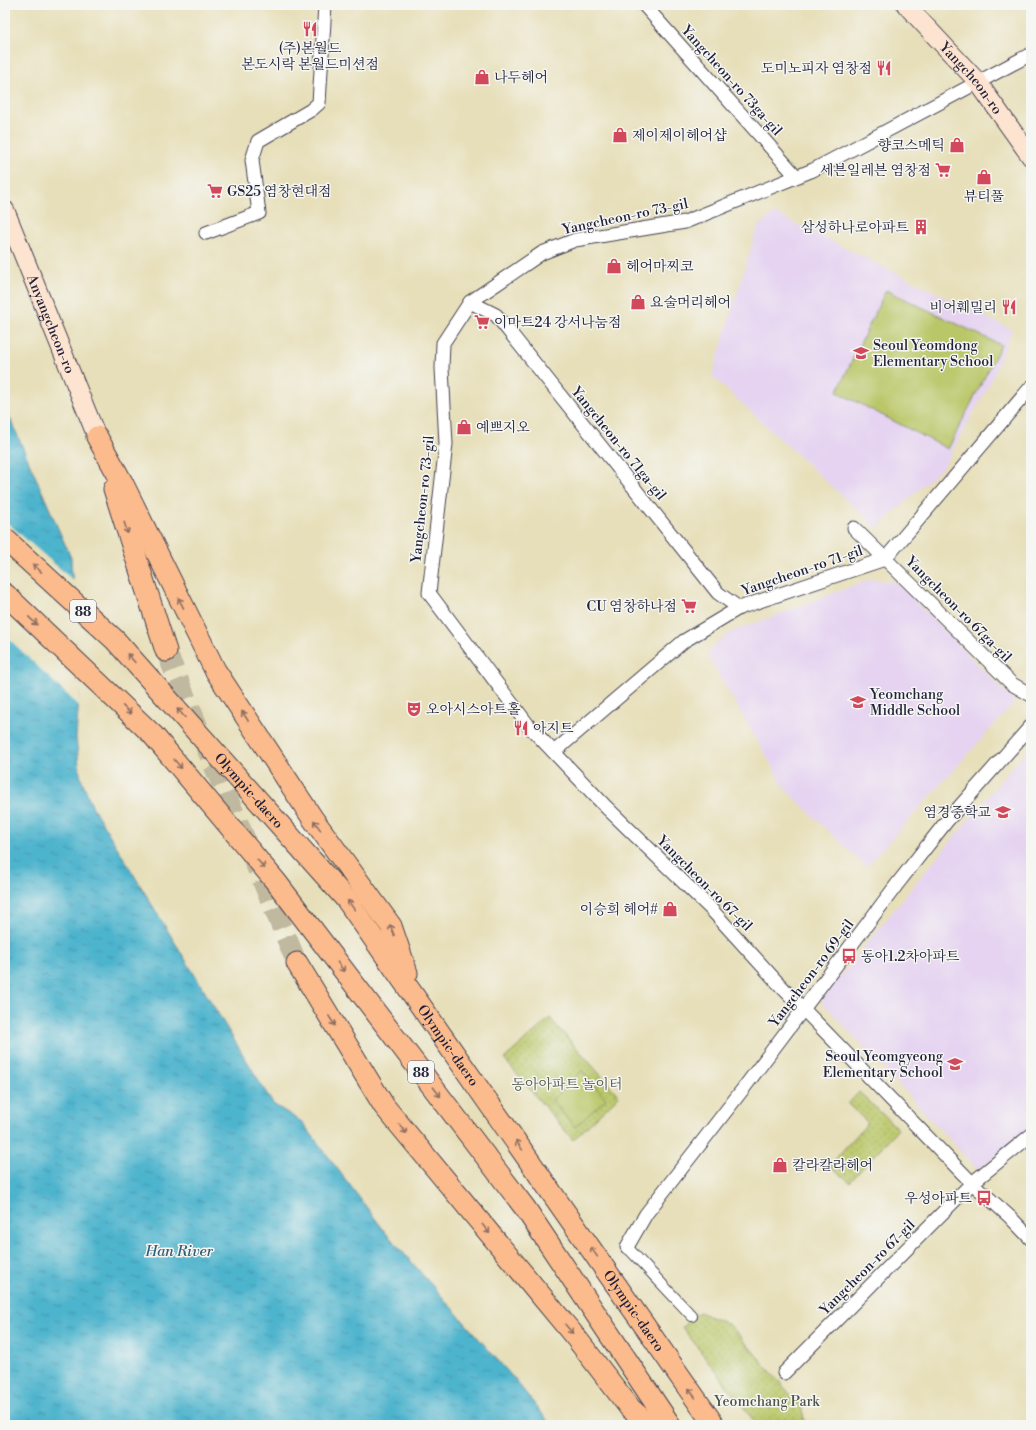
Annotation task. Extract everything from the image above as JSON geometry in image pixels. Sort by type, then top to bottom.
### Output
[{"type":"highway","points":[[97,437],[166,651]]},
{"type":"highway","points":[[97,437],[122,482],[215,670],[313,819],[391,926],[414,994]]},
{"type":"highway","name":"Olympic-daero","points":[[5,539],[114,640],[346,899],[414,994],[714,1425]]},
{"type":"highway","name":"88","points":[[5,594],[153,734],[277,883],[525,1208],[670,1425]]},
{"type":"highway","points":[[297,963],[384,1106],[578,1339],[630,1408],[649,1425]]},
{"type":"main road","name":"Yangcheon-ro","points":[[906,5],[977,81],[1031,157]]},
{"type":"main road","name":"Anyangcheon-ro","points":[[5,210],[97,437]]},
{"type":"street","points":[[206,233],[259,213],[252,160],[258,141],[311,110],[320,103],[325,5]]},
{"type":"street","name":"Yangcheon-ro 73ga-gil","points":[[644,5],[796,176]]},
{"type":"street","name":"Yangcheon-ro 73-gil","points":[[428,594],[446,444],[442,368],[443,343],[470,302],[542,253],[575,240],[685,222],[813,170],[977,81],[1031,54]]},
{"type":"street","name":"Yangcheon-ro 71ga-gil","points":[[470,302],[496,315],[718,593],[739,608]]},
{"type":"street","name":"Yangcheon-ro 71-gil","points":[[554,752],[684,641],[739,608],[885,559],[1031,387]]},
{"type":"street","name":"Yangcheon-ro 67ga-gil","points":[[854,528],[1012,684],[1031,695]]},
{"type":"street","name":"Yangcheon-ro 67-gil","points":[[428,594],[528,725],[606,807],[710,908],[804,1009],[972,1184],[1010,1217],[1031,1239]]},
{"type":"street","name":"Yangcheon-ro 69-gil","points":[[627,1247],[646,1214],[946,822],[1031,726]]},
{"type":"street","name":"Yangcheon-ro 67-gil","points":[[784,1373],[972,1184],[1031,1135]]},
{"type":"street","points":[[627,1247],[692,1316]]},
{"type":"shaded area","name":"Seoul Yeomdong Elementary School","points":[[774,213],[1012,330],[991,381],[944,466],[877,528],[712,376],[757,228]]},
{"type":"shaded area","points":[[871,579],[896,582],[1015,702],[866,867],[786,790],[708,656],[711,648],[729,633]]},
{"type":"shaded area","name":"Seoul Yeomgyeong Elementary School","points":[[1031,745],[1031,1127],[978,1170],[821,1001],[918,880]]},
{"type":"green space","points":[[886,290],[1001,345],[948,449],[837,392]]},
{"type":"green space","name":"동아아파트 놀이터","points":[[550,1018],[619,1096],[573,1140],[504,1059]]},
{"type":"green space","points":[[582,1071],[606,1099],[575,1127],[552,1100]]},
{"type":"green space","points":[[859,1092],[898,1129],[850,1182],[829,1165],[868,1123],[848,1104]]},
{"type":"green space","name":"Yeomchang Park","points":[[699,1312],[730,1325],[803,1409],[804,1425],[757,1425],[682,1327]]},
{"type":"water","name":"Han River","points":[[5,407],[71,558],[79,698],[76,737],[80,775],[92,806],[273,1104],[302,1122],[386,1233],[516,1381],[551,1425],[5,1425]]},
{"type":"pier","points":[[5,521],[74,581],[80,707],[5,635]]},
{"type":"tunnel","points":[[166,651],[297,963]]},
{"type":"place","name":"(주)본월드 본도시락 본월드미션점","points":[[310,29]]},
{"type":"place","name":"도미노피자 염창점","points":[[884,68]]},
{"type":"place","name":"나두헤어","points":[[482,77]]},
{"type":"place","name":"제이제이헤어샵","points":[[620,135]]},
{"type":"place","name":"향코스메틱","points":[[957,145]]},
{"type":"place","name":"세븐일레븐 염창점","points":[[943,170]]},
{"type":"place","name":"뷰티풀","points":[[984,177]]},
{"type":"place","name":"GS25 염창현대점","points":[[215,191]]},
{"type":"place","name":"삼성하나로아파트","points":[[921,227]]},
{"type":"place","name":"헤어마찌코","points":[[614,266]]},
{"type":"place","name":"요술머리헤어","points":[[638,302]]},
{"type":"place","name":"비어훼밀리","points":[[1009,307]]},
{"type":"place","name":"이마트24 강서나눔점","points":[[482,322]]},
{"type":"place","name":"Seoul Yeomdong Elementary School","points":[[861,353]]},
{"type":"place","name":"예쁘지오","points":[[464,427]]},
{"type":"place","name":"CU 염창하나점","points":[[689,606]]},
{"type":"place","name":"Yeomchang Middle School","points":[[858,702]]},
{"type":"place","name":"오아시스아트홀","points":[[414,709]]},
{"type":"place","name":"아지트","points":[[521,728]]},
{"type":"place","name":"염경중학교","points":[[1003,812]]},
{"type":"place","name":"이승희 헤어#","points":[[670,909]]},
{"type":"place","name":"동아1.2차아파트","points":[[849,956]]},
{"type":"place","name":"Seoul Yeomgyeong Elementary School","points":[[955,1064]]},
{"type":"place","name":"칼라칼라헤어","points":[[780,1165]]},
{"type":"place","name":"우성아파트","points":[[984,1198]]}]
